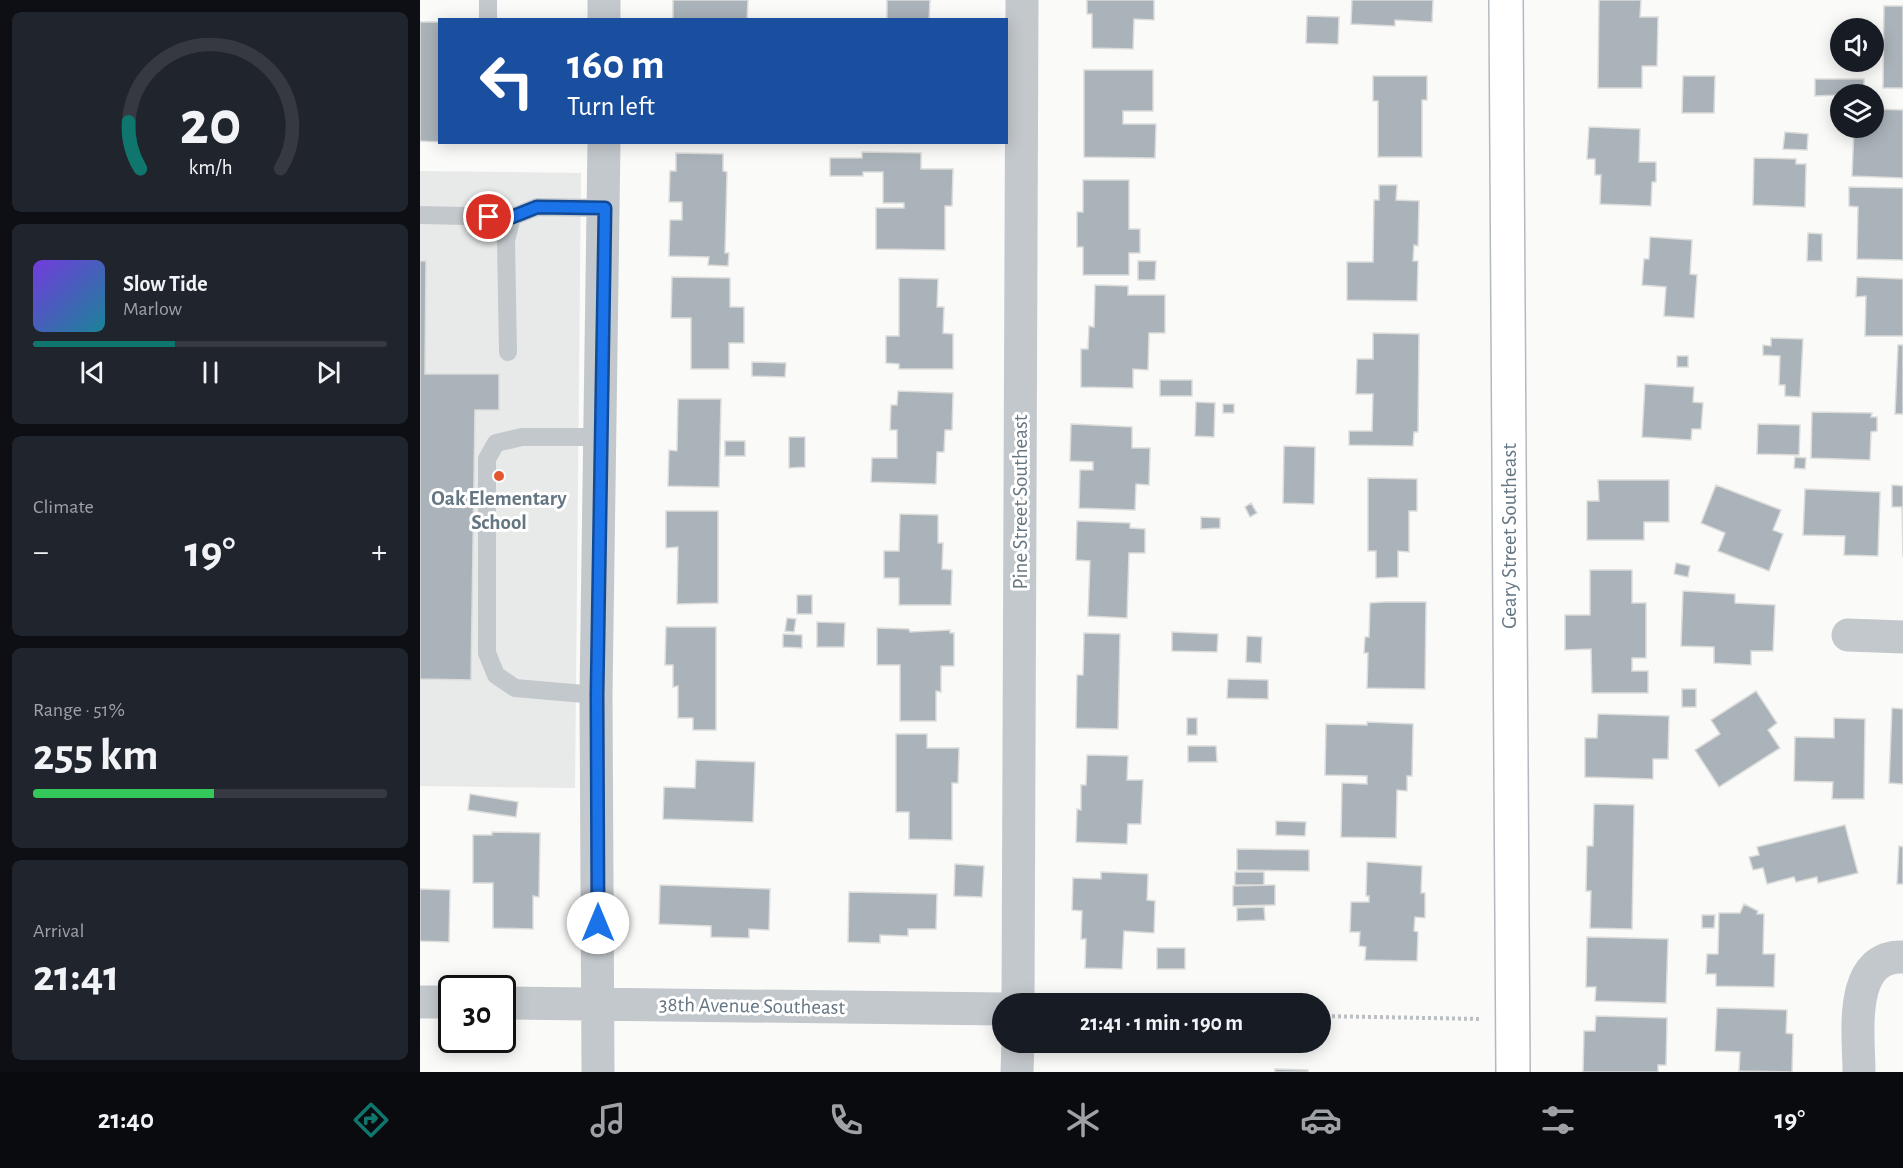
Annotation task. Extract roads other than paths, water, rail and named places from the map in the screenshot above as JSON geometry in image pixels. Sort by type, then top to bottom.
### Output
[{"type":"street","points":[[604,0],[604,18]]},
{"type":"street","name":"Pine Street Southeast","points":[[1018,993],[1022,0]]},
{"type":"street","name":"Geary Street Southeast","points":[[1506,0],[1513,1072]]},
{"type":"street","points":[[598,1072],[597,695],[604,144]]},
{"type":"street","points":[[1848,635],[1903,637]]},
{"type":"street","points":[[1859,1072],[1860,993],[1872,968],[1893,957],[1903,957]]},
{"type":"street","points":[[420,1002],[438,1002]]},
{"type":"street","name":"38th Avenue Southeast","points":[[516,1003],[992,1009]]},
{"type":"street","points":[[1017,1072],[1018,1053]]},
{"type":"lane","points":[[488,0],[488,18]]},
{"type":"lane","points":[[420,215],[512,217],[537,207],[605,208]]},
{"type":"lane","points":[[508,352],[506,241],[512,217]]},
{"type":"lane","points":[[597,695],[515,688],[496,675],[487,654],[487,459],[496,443],[522,437],[601,437]]},
{"type":"place","name":"Oak Elementary School","points":[[499,476]]}]
